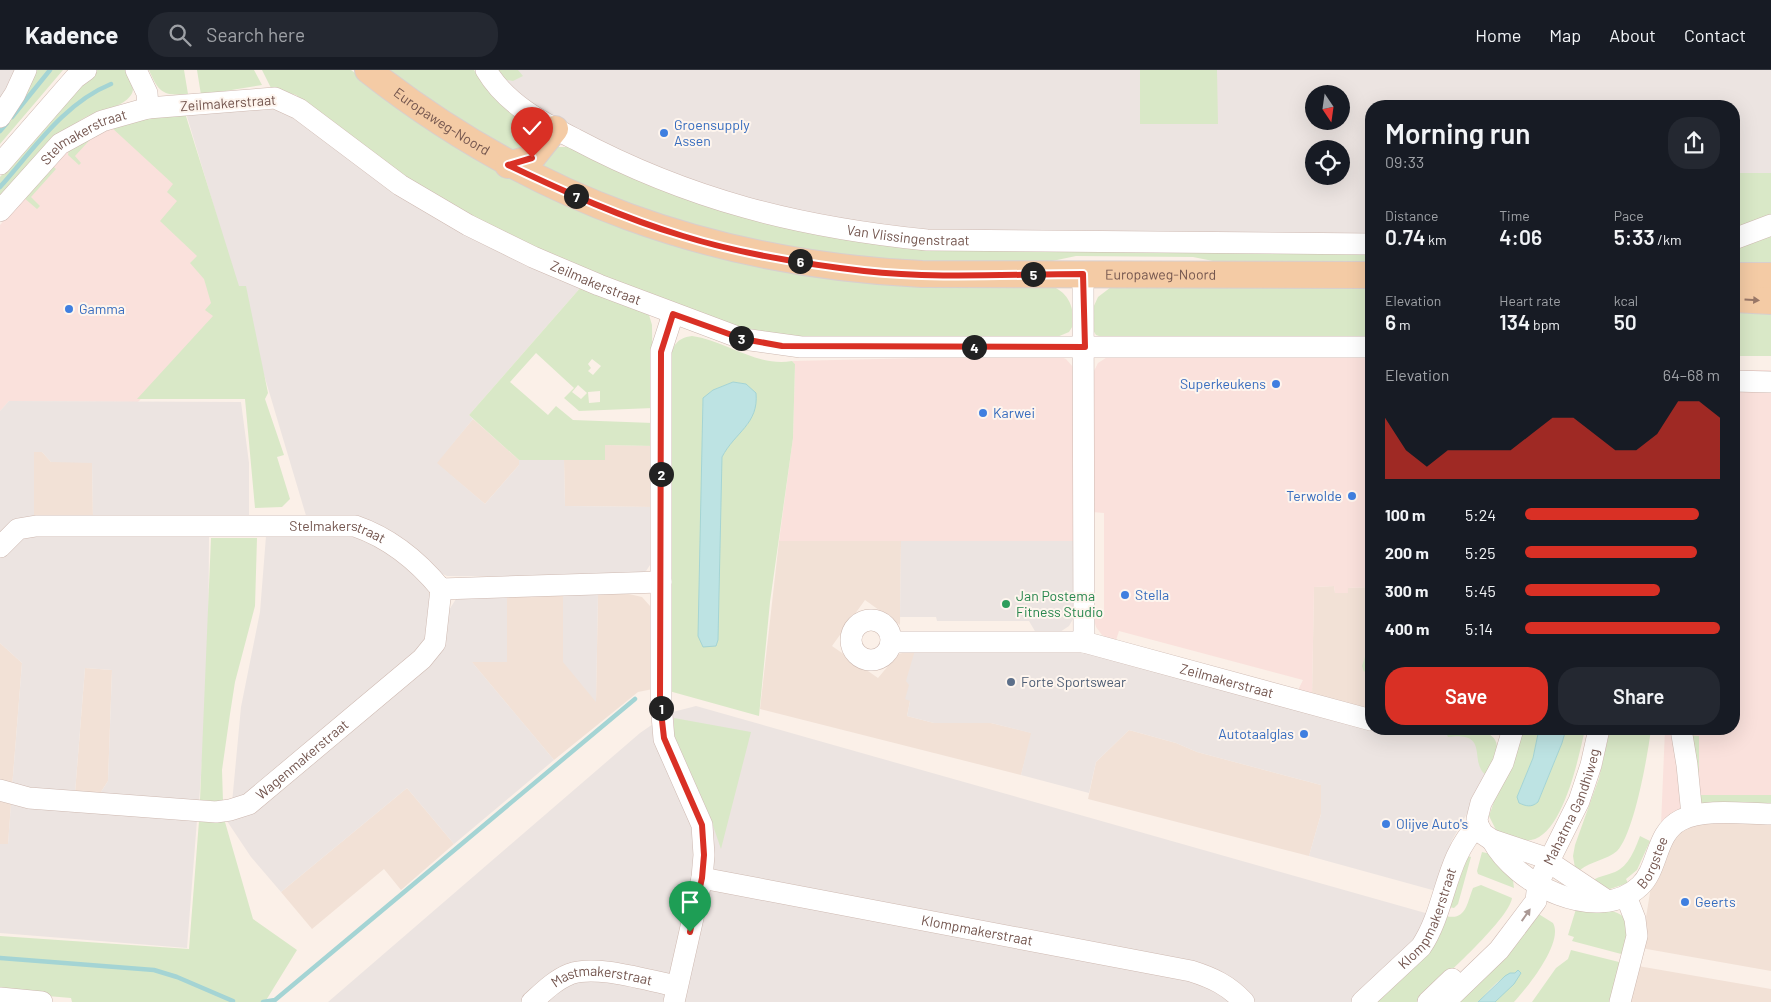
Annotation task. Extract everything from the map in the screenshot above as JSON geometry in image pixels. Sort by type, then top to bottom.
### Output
[{"type":"main road","name":"Europaweg-Noord","points":[[368,70],[403,98],[451,131],[508,165],[596,205],[683,236],[767,256],[866,271],[922,274],[1365,275]]},
{"type":"main road","points":[[508,165],[532,158],[555,129]]},
{"type":"main road","points":[[1740,276],[1771,276]]},
{"type":"main road","points":[[1740,299],[1771,301]]},
{"type":"street","points":[[0,117],[15,94],[26,70]]},
{"type":"street","points":[[136,70],[147,93],[148,108]]},
{"type":"street","name":"Van Vlissingenstraat","points":[[486,70],[502,91],[525,111],[555,129],[609,156],[693,192],[753,211],[817,226],[861,234],[927,240],[984,242],[1365,244]]},
{"type":"street","points":[[0,164],[80,73]]},
{"type":"street","name":"Zeilmakerstraat","points":[[148,108],[269,98],[282,99],[299,109],[400,185],[468,225],[541,260],[673,314],[743,339],[782,346],[1365,347]]},
{"type":"street","name":"Stelmakerstraat","points":[[0,211],[50,154],[69,138],[116,116],[148,108]]},
{"type":"street","points":[[1740,237],[1771,225]]},
{"type":"street","points":[[1083,274],[1085,347],[1084,642]]},
{"type":"street","points":[[673,314],[661,352],[662,726],[664,738],[702,825],[704,855],[702,878],[676,994]]},
{"type":"street","points":[[1740,381],[1771,382]]},
{"type":"street","name":"Stelmakerstraat","points":[[0,547],[18,529],[36,526],[355,526],[392,543],[430,577],[441,590]]},
{"type":"street","points":[[441,590],[661,582]]},
{"type":"street","name":"Wagenmakerstraat","points":[[0,790],[10,795],[29,798],[216,812],[248,804],[422,659],[435,643],[441,590]]},
{"type":"street","name":"Zeilmakerstraat","points":[[891,642],[1084,642],[1365,718]]},
{"type":"street","points":[[1511,735],[1503,763],[1481,804],[1477,818],[1485,832],[1500,854],[1538,883],[1558,894],[1583,902],[1595,903],[1616,898]]},
{"type":"street","name":"Mahatma Gandhiweg","points":[[1446,1002],[1493,957],[1536,901],[1538,883],[1579,801],[1591,765],[1597,735]]},
{"type":"street","points":[[1681,735],[1692,815],[1771,814]]},
{"type":"street","name":"Borgstee","points":[[1616,898],[1646,879],[1668,830],[1681,820],[1692,815]]},
{"type":"street","points":[[1485,832],[1550,862],[1616,898],[1635,919],[1637,936],[1620,1002]]},
{"type":"street","name":"Klompmakerstraat","points":[[1362,1002],[1421,947],[1437,919],[1450,868],[1458,851],[1466,837],[1485,832]]},
{"type":"street","name":"Klompmakerstraat","points":[[702,878],[1191,971],[1216,979],[1230,988],[1244,1002]]},
{"type":"street","name":"Mahatma Gandhiweg","points":[[1428,1002],[1499,929],[1523,894],[1538,883]]},
{"type":"street","name":"Mastmakerstraat","points":[[532,1002],[555,982],[570,974],[591,970],[676,994]]},
{"type":"street","points":[[0,998],[42,1002]]},
{"type":"shaded area","points":[[0,70],[21,70],[0,107]]},
{"type":"shaded area","points":[[486,70],[1771,70],[1771,225],[1740,237],[1740,100],[1365,100],[1365,244],[817,226],[584,144]]},
{"type":"shaded area","points":[[277,107],[581,287],[469,415],[473,419],[437,463],[485,504],[519,465],[519,460],[564,460],[565,506],[654,507],[652,562],[646,571],[634,578],[447,576],[438,572],[386,528],[376,523],[307,519],[186,113]]},
{"type":"shaded area","points":[[112,125],[175,184],[178,201],[199,256],[216,316],[138,402],[9,401],[0,411],[0,225],[66,152]]},
{"type":"shaded area","points":[[1056,355],[1066,359],[1073,367],[1075,541],[779,541],[793,438],[795,364],[792,361]]},
{"type":"shaded area","points":[[1109,356],[1365,356],[1365,587],[1348,588],[1348,593],[1335,593],[1334,586],[1314,587],[1312,696],[1297,692],[1303,680],[1119,631],[1115,643],[1102,635],[1096,627],[1092,612],[1104,611],[1104,513],[1092,512],[1093,373],[1098,363]]},
{"type":"shaded area","points":[[1740,370],[1771,370],[1771,822],[1661,825],[1665,735],[1740,735]]},
{"type":"shaded area","points":[[9,401],[241,402],[249,463],[249,519],[93,518],[92,463],[51,462],[42,452],[34,452],[34,518],[0,533],[0,411]]},
{"type":"shaded area","points":[[473,419],[519,460],[519,465],[485,504],[436,463]]},
{"type":"shaded area","points":[[605,445],[654,446],[654,507],[565,506],[564,460],[605,460]]},
{"type":"shaded area","points":[[34,452],[42,452],[51,462],[92,462],[93,518],[34,518]]},
{"type":"shaded area","points":[[209,535],[208,677],[199,803],[99,795],[108,781],[112,670],[85,668],[75,793],[12,788],[22,663],[0,643],[0,558],[12,545],[25,536]]},
{"type":"shaded area","points":[[266,536],[360,536],[371,539],[419,578],[428,590],[431,598],[424,644],[243,797],[232,803],[241,707],[260,612]]},
{"type":"shaded area","points":[[779,541],[901,541],[900,625],[865,600],[832,646],[878,678],[898,654],[915,650],[909,685],[910,701],[907,716],[934,723],[991,723],[1032,733],[1021,775],[760,709]]},
{"type":"shaded area","points":[[901,541],[1075,541],[1073,619],[1069,626],[1060,632],[1036,633],[1029,621],[937,621],[936,617],[900,617]]},
{"type":"shaded area","points":[[1334,586],[1335,593],[1347,588],[1365,587],[1365,709],[1312,696],[1314,587]]},
{"type":"shaded area","points":[[507,594],[563,594],[596,701],[598,594],[629,594],[642,597],[650,606],[653,689],[638,692],[554,760],[471,661],[507,662]]},
{"type":"shaded area","points":[[507,594],[507,662],[472,662],[554,760],[454,844],[407,788],[281,892],[251,857],[227,821],[429,663],[449,610],[456,599],[461,596]]},
{"type":"shaded area","points":[[563,594],[598,594],[596,702],[563,662]]},
{"type":"shaded area","points":[[0,643],[22,663],[12,788],[0,781]]},
{"type":"shaded area","points":[[915,650],[1082,652],[1365,727],[1365,735],[1489,735],[1496,744],[1492,769],[1451,842],[1436,891],[1309,856],[1321,814],[1321,785],[1197,752],[1176,743],[1129,730],[1096,762],[1089,793],[1021,775],[1031,733],[991,723],[934,723],[907,716],[910,701],[905,699],[909,685],[906,681]]},
{"type":"shaded area","points":[[85,668],[112,670],[108,781],[99,795],[75,793]]},
{"type":"shaded area","points":[[696,706],[1429,914],[1385,1002],[328,1002],[640,733],[669,713]]},
{"type":"shaded area","points":[[1129,730],[1176,743],[1197,752],[1321,785],[1321,814],[1309,856],[1088,799],[1096,762]]},
{"type":"shaded area","points":[[407,788],[454,844],[401,890],[384,869],[312,929],[281,892]]},
{"type":"shaded area","points":[[0,801],[11,804],[8,845],[0,844]]},
{"type":"shaded area","points":[[11,804],[197,820],[187,948],[0,933],[0,844],[8,844]]},
{"type":"shaded area","points":[[1771,822],[1771,971],[1641,948],[1661,825]]},
{"type":"shaded area","points":[[1638,966],[1771,989],[1771,1002],[1628,1002]]},
{"type":"green space","points":[[35,70],[63,70],[0,144],[0,127]]},
{"type":"green space","points":[[96,70],[128,70],[133,86],[131,95],[122,103],[86,117],[75,124],[41,154],[0,199],[0,177]]},
{"type":"green space","points":[[149,70],[184,70],[188,94],[173,94],[163,91],[156,84]]},
{"type":"green space","points":[[197,70],[254,70],[262,85],[201,95]]},
{"type":"green space","points":[[262,70],[351,70],[359,76],[700,250],[1049,285],[1065,295],[1071,305],[1074,324],[1069,332],[1057,337],[800,337],[750,331],[607,278],[485,225],[416,184],[296,95],[271,88]]},
{"type":"green space","points":[[384,70],[474,70],[481,80],[535,127],[536,132],[532,146],[510,151],[471,132]]},
{"type":"green space","points":[[498,70],[518,70],[523,76],[513,81],[503,79]]},
{"type":"green space","points":[[1140,70],[1217,70],[1218,124],[1140,124]]},
{"type":"green space","points":[[185,113],[239,286],[246,286],[268,393],[265,399],[284,455],[277,457],[290,499],[282,507],[255,508],[245,399],[137,399],[213,316],[205,310],[211,303],[204,279],[190,263],[197,256],[160,221],[177,201],[167,192],[173,184],[111,127],[98,131],[75,156],[81,163],[79,165],[68,155],[69,148],[91,134],[108,126],[119,122],[141,117]]},
{"type":"green space","points":[[557,147],[571,147],[795,229],[1365,251],[1365,265],[1223,263],[1193,257],[1076,256],[1038,264],[907,265],[707,234],[541,171],[542,162]]},
{"type":"green space","points":[[53,166],[56,169],[31,197],[40,206],[37,209],[23,197]]},
{"type":"green space","points":[[1740,173],[1771,173],[1771,216],[1740,228]]},
{"type":"green space","points":[[1771,234],[1771,265],[1740,265],[1740,245]]},
{"type":"green space","points":[[1115,284],[1365,284],[1365,338],[1105,338],[1096,335],[1093,330],[1093,308],[1098,297]]},
{"type":"green space","points":[[581,287],[649,315],[652,325],[653,408],[579,411],[564,398],[574,388],[536,353],[510,382],[548,415],[556,406],[573,420],[653,423],[654,446],[605,445],[605,460],[519,460],[469,415]],"holes":[[[592,359],[601,366],[593,375],[588,371],[591,368],[588,364]],[[578,385],[587,393],[581,399],[572,392]],[[600,391],[600,402],[589,403],[588,392]]]},
{"type":"green space","points":[[1740,307],[1771,310],[1771,356],[1740,356]]},
{"type":"green space","points":[[692,336],[705,339],[766,360],[792,361],[795,364],[793,438],[770,602],[759,716],[669,691],[669,361],[676,344]],"holes":[[[733,382],[746,384],[748,424],[728,445],[722,457],[700,598],[703,399],[713,390]]]},
{"type":"green space","points":[[211,538],[257,538],[255,606],[235,682],[222,770],[223,802],[200,800]]},
{"type":"green space","points":[[1365,657],[1364,672],[1362,666]]},
{"type":"green space","points":[[674,718],[751,732],[721,849],[709,814],[674,735]]},
{"type":"green space","points":[[1447,735],[1490,735],[1494,738],[1497,745],[1496,754],[1486,775],[1481,769],[1474,743],[1470,739],[1461,736],[1448,737]]},
{"type":"green space","points":[[1517,735],[1538,735],[1533,758],[1517,797],[1538,802],[1564,735],[1584,735],[1574,775],[1561,810],[1542,835],[1527,840],[1497,832],[1489,816]]},
{"type":"green space","points":[[1609,735],[1650,735],[1634,812],[1623,842],[1613,854],[1580,870],[1575,868],[1573,856],[1575,845],[1599,778]]},
{"type":"green space","points":[[1686,735],[1699,736],[1699,775]]},
{"type":"green space","points":[[1698,795],[1771,795],[1771,807],[1706,805],[1701,802]]},
{"type":"green space","points":[[199,821],[225,822],[253,919],[297,950],[265,1002],[72,1002],[71,998],[0,992],[0,936],[189,949]]},
{"type":"green space","points":[[1640,836],[1650,841],[1637,870],[1626,879],[1628,883],[1610,889],[1589,883],[1624,866],[1631,857]]},
{"type":"green space","points":[[1482,852],[1491,854],[1513,880],[1514,888],[1478,874],[1477,871]]},
{"type":"green space","points":[[1468,856],[1471,857],[1458,904],[1454,908],[1449,907]]},
{"type":"green space","points":[[1481,885],[1512,898],[1508,908],[1486,936],[1418,1002],[1372,1002],[1446,916],[1453,917],[1462,913],[1473,888]]},
{"type":"green space","points":[[1576,909],[1607,910],[1621,915],[1629,927],[1625,955],[1572,941],[1574,937],[1568,935]]},
{"type":"green space","points":[[1537,913],[1553,923],[1555,931],[1553,941],[1549,953],[1535,976],[1514,1002],[1495,1002],[1520,975],[1514,974],[1502,979],[1478,1002],[1454,1002]]},
{"type":"green space","points":[[1571,950],[1623,963],[1613,1002],[1532,1002],[1556,968],[1568,959]]},
{"type":"water","points":[[733,382],[746,384],[756,393],[756,404],[750,420],[722,457],[718,640],[716,646],[703,647],[698,636],[703,398],[713,390]]},
{"type":"water","points":[[1538,735],[1564,735],[1538,802],[1531,806],[1526,806],[1519,803],[1517,797],[1533,758]]},
{"type":"water","points":[[1518,970],[1521,973],[1514,984],[1495,1002],[1478,1002],[1505,976]]},
{"type":"waterway","points":[[12,117],[50,70]]},
{"type":"waterway","points":[[0,187],[37,143],[64,115],[94,92],[111,84]]},
{"type":"waterway","points":[[0,131],[7,123]]},
{"type":"waterway","points":[[263,1002],[275,1000],[635,699]]},
{"type":"waterway","points":[[0,958],[154,970],[177,977],[233,1001]]},
{"type":"place","name":"Groensupply Assen","points":[[664,133]]},
{"type":"place","name":"Gamma","points":[[69,309]]},
{"type":"place","name":"Superkeukens","points":[[1276,384]]},
{"type":"place","name":"Karwei","points":[[983,413]]},
{"type":"place","name":"Terwolde","points":[[1352,496]]},
{"type":"place","name":"Stella","points":[[1125,595]]},
{"type":"place","name":"Jan Postema Fitness Studio","points":[[1006,604]]},
{"type":"place","name":"Forte Sportswear","points":[[1011,682]]},
{"type":"place","name":"Autotaalglas","points":[[1304,734]]},
{"type":"place","name":"Olijve Auto's","points":[[1386,824]]},
{"type":"place","name":"Geerts","points":[[1685,902]]},
{"type":"route","points":[[532,158],[508,165],[596,205],[683,236],[767,256],[866,271],[922,274],[1083,274],[1085,347],[782,346],[743,339],[673,314],[661,352],[660,703],[664,738],[702,825],[704,855],[702,878],[690,932]]}]
